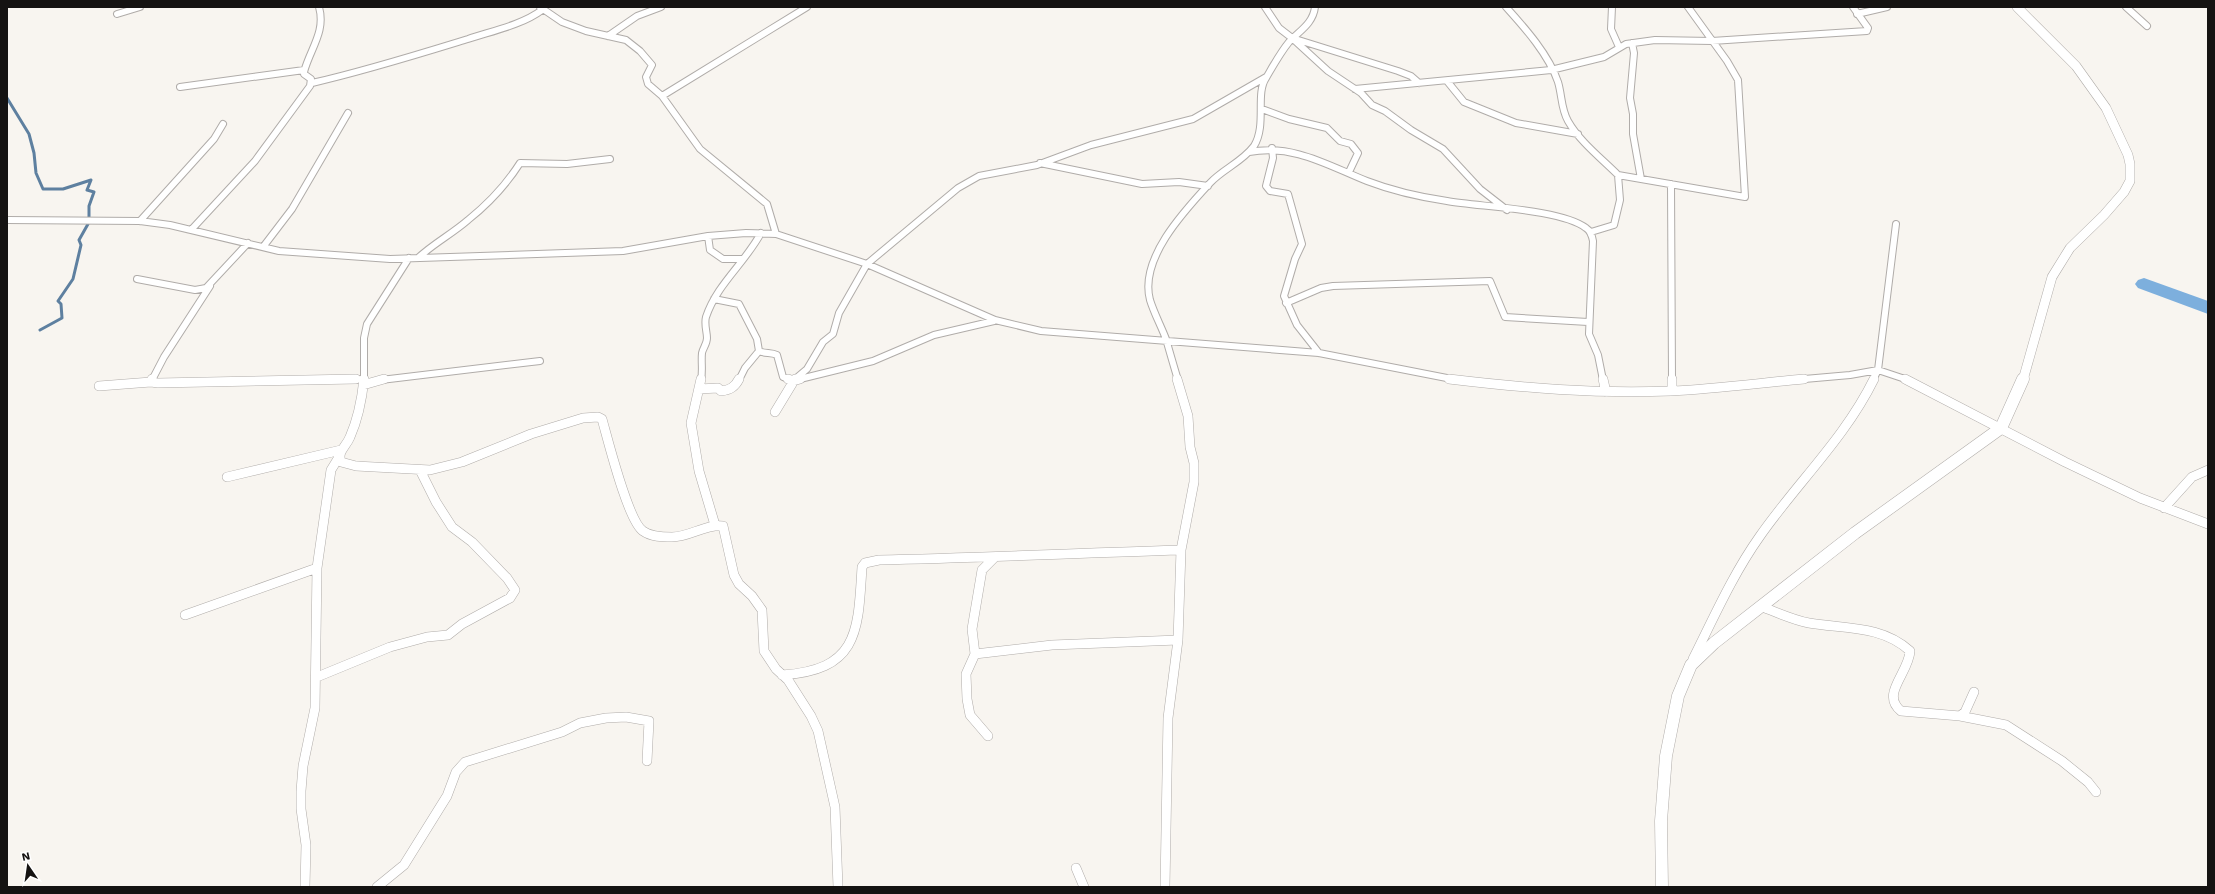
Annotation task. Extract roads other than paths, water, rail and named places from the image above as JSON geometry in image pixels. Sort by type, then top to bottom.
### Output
[{"type":"street","points":[[117,14],[140,7]]},
{"type":"street","points":[[312,83],[311,80],[304,74],[304,70],[312,55],[320,29],[322,13],[319,7]]},
{"type":"street","points":[[608,36],[637,16],[661,7]]},
{"type":"street","points":[[662,96],[807,7]]},
{"type":"street","points":[[1265,7],[1279,28],[1328,70],[1355,89],[1372,105],[1384,111],[1411,130],[1443,149],[1480,189],[1508,210]]},
{"type":"street","points":[[1165,887],[1167,844],[1168,718],[1178,640],[1181,550],[1194,482],[1194,463],[1190,447],[1188,416],[1166,340],[1150,299],[1148,277],[1162,242],[1208,186],[1249,152],[1254,145],[1261,128],[1262,88],[1267,76],[1292,38],[1309,23],[1314,15],[1315,7]]},
{"type":"street","points":[[1506,7],[1519,22],[1558,82],[1564,110],[1569,123],[1618,175],[1620,182],[1618,217],[1614,225],[1591,232]]},
{"type":"street","points":[[1612,7],[1611,29],[1619,48]]},
{"type":"street","points":[[1618,175],[1745,197],[1738,80],[1727,61],[1688,7]]},
{"type":"street","points":[[1355,89],[1551,70],[1604,57],[1619,48],[1632,43],[1655,40],[1712,41],[1867,31],[1868,28],[1853,7]]},
{"type":"street","points":[[1858,14],[1887,7]]},
{"type":"street","points":[[1689,669],[1700,655],[1714,643],[1763,607],[1855,533],[2001,428],[2023,381],[2052,277],[2070,248],[2104,215],[2124,192],[2130,181],[2131,173],[2128,155],[2106,108],[2096,92],[2076,66],[2042,35],[2017,7]]},
{"type":"street","points":[[2126,7],[2147,26]]},
{"type":"street","points":[[192,229],[234,188],[287,120],[312,83],[368,70],[505,27],[539,14],[541,8],[562,22],[586,31],[626,40],[640,51],[652,66],[646,81],[662,96],[700,149],[770,208],[772,224],[776,234]]},
{"type":"street","points":[[1292,38],[1411,76],[1419,83]]},
{"type":"street","points":[[1632,43],[1634,53],[1630,83],[1630,98],[1633,114],[1632,134],[1641,179]]},
{"type":"street","points":[[180,87],[304,70]]},
{"type":"street","points":[[775,412],[793,380],[807,369],[823,342],[833,334],[839,313],[855,288],[867,264],[968,181],[979,176],[1037,165],[1091,145],[1193,119],[1267,76]]},
{"type":"street","points":[[1447,81],[1464,102],[1516,123],[1578,134]]},
{"type":"street","points":[[1262,109],[1289,119],[1327,128],[1340,141],[1350,144],[1358,153],[1349,172]]},
{"type":"street","points":[[263,247],[292,208],[348,113]]},
{"type":"street","points":[[140,221],[214,139],[223,124]]},
{"type":"street","points":[[1249,152],[1272,148],[1293,150],[1349,172],[1369,182],[1408,193],[1444,201],[1567,220],[1579,224],[1591,232],[1593,241],[1588,322],[1591,343],[1598,355],[1606,392]]},
{"type":"street","points":[[1272,148],[1273,158],[1266,186],[1270,191],[1285,192],[1288,194],[1302,244],[1285,288],[1284,296],[1297,324],[1319,353]]},
{"type":"street","points":[[418,258],[434,243],[467,221],[508,182],[516,166],[520,163],[531,162],[567,164],[610,159]]},
{"type":"street","points":[[1039,163],[1142,184],[1179,182],[1208,186]]},
{"type":"street","points":[[1672,184],[1672,391]]},
{"type":"street","points":[[7,220],[140,221],[192,229],[263,247],[337,256],[409,258],[623,251],[708,236],[761,233],[776,234],[867,264],[995,320],[1041,331],[1319,353],[1462,382],[1529,389],[1606,392],[1672,391],[1850,375],[1878,370],[1922,387],[2065,462],[2164,508],[2208,524]]},
{"type":"street","points":[[1662,887],[1661,831],[1667,744],[1676,702],[1689,669],[1726,591],[1760,536],[1855,415],[1869,390],[1878,370],[1896,224]]},
{"type":"street","points":[[715,526],[699,471],[691,423],[703,369],[702,353],[707,340],[705,319],[714,299],[730,274],[751,251],[761,233]]},
{"type":"street","points":[[708,236],[710,250],[723,259],[743,259]]},
{"type":"street","points":[[151,382],[164,357],[210,286],[248,243]]},
{"type":"street","points":[[305,887],[306,845],[301,809],[301,791],[304,766],[313,724],[317,677],[315,631],[317,568],[331,470],[350,438],[354,428],[363,382],[364,338],[367,324],[409,258]]},
{"type":"street","points":[[137,278],[195,290],[210,286]]},
{"type":"street","points":[[1286,303],[1321,288],[1333,286],[1490,281],[1505,317],[1588,322]]},
{"type":"street","points":[[699,389],[718,388],[721,391],[727,391],[734,388],[745,369],[759,351],[757,340],[738,304],[714,299]]},
{"type":"street","points":[[759,351],[765,354],[773,353],[777,355],[783,377],[793,380],[873,361],[934,335],[995,320]]},
{"type":"street","points":[[98,386],[151,382],[363,382],[540,361]]},
{"type":"street","points":[[340,453],[342,462],[351,465],[420,470],[447,467],[531,434],[583,418],[598,417],[605,424],[631,513],[642,531],[655,536],[675,537],[715,526],[723,526],[725,529],[734,575],[739,584],[752,596],[762,610],[764,651],[776,669],[788,680],[811,716],[818,731],[835,807],[838,887]]},
{"type":"street","points":[[226,477],[340,453]]},
{"type":"street","points":[[317,677],[390,647],[427,637],[448,635],[462,624],[510,598],[515,590],[507,578],[472,542],[452,527],[436,502],[420,470]]},
{"type":"street","points":[[2164,508],[2192,478],[2208,470]]},
{"type":"street","points":[[782,675],[798,674],[814,670],[837,660],[847,649],[859,616],[862,567],[865,563],[879,560],[994,558],[1034,554],[1181,550]]},
{"type":"street","points":[[988,736],[970,715],[967,699],[966,674],[975,654],[972,629],[982,570],[986,564],[994,558]]},
{"type":"street","points":[[185,615],[317,568]]},
{"type":"street","points":[[1763,607],[1797,620],[1873,632],[1896,638],[1905,644],[1910,651],[1911,656],[1910,663],[1892,695],[1891,703],[1895,708],[1901,711],[1960,716],[2006,725],[2062,761],[2088,782],[2096,792]]},
{"type":"street","points":[[975,654],[1052,645],[1138,643],[1178,640]]},
{"type":"street","points":[[1960,716],[1965,712],[1974,692]]},
{"type":"street","points":[[377,887],[404,865],[447,796],[456,772],[465,762],[562,732],[580,723],[606,718],[626,718],[649,721],[647,761]]},
{"type":"street","points":[[1076,868],[1084,887]]},
{"type":"waterway","points":[[7,98],[29,134],[34,153],[36,173],[43,189],[63,189],[91,180],[87,190],[94,192],[89,206],[89,218]]},
{"type":"waterway","points":[[40,330],[62,318],[61,304],[58,301],[73,279],[81,245],[79,240],[88,224]]},
{"type":"waterway","points":[[2144,284],[2208,308]]}]
